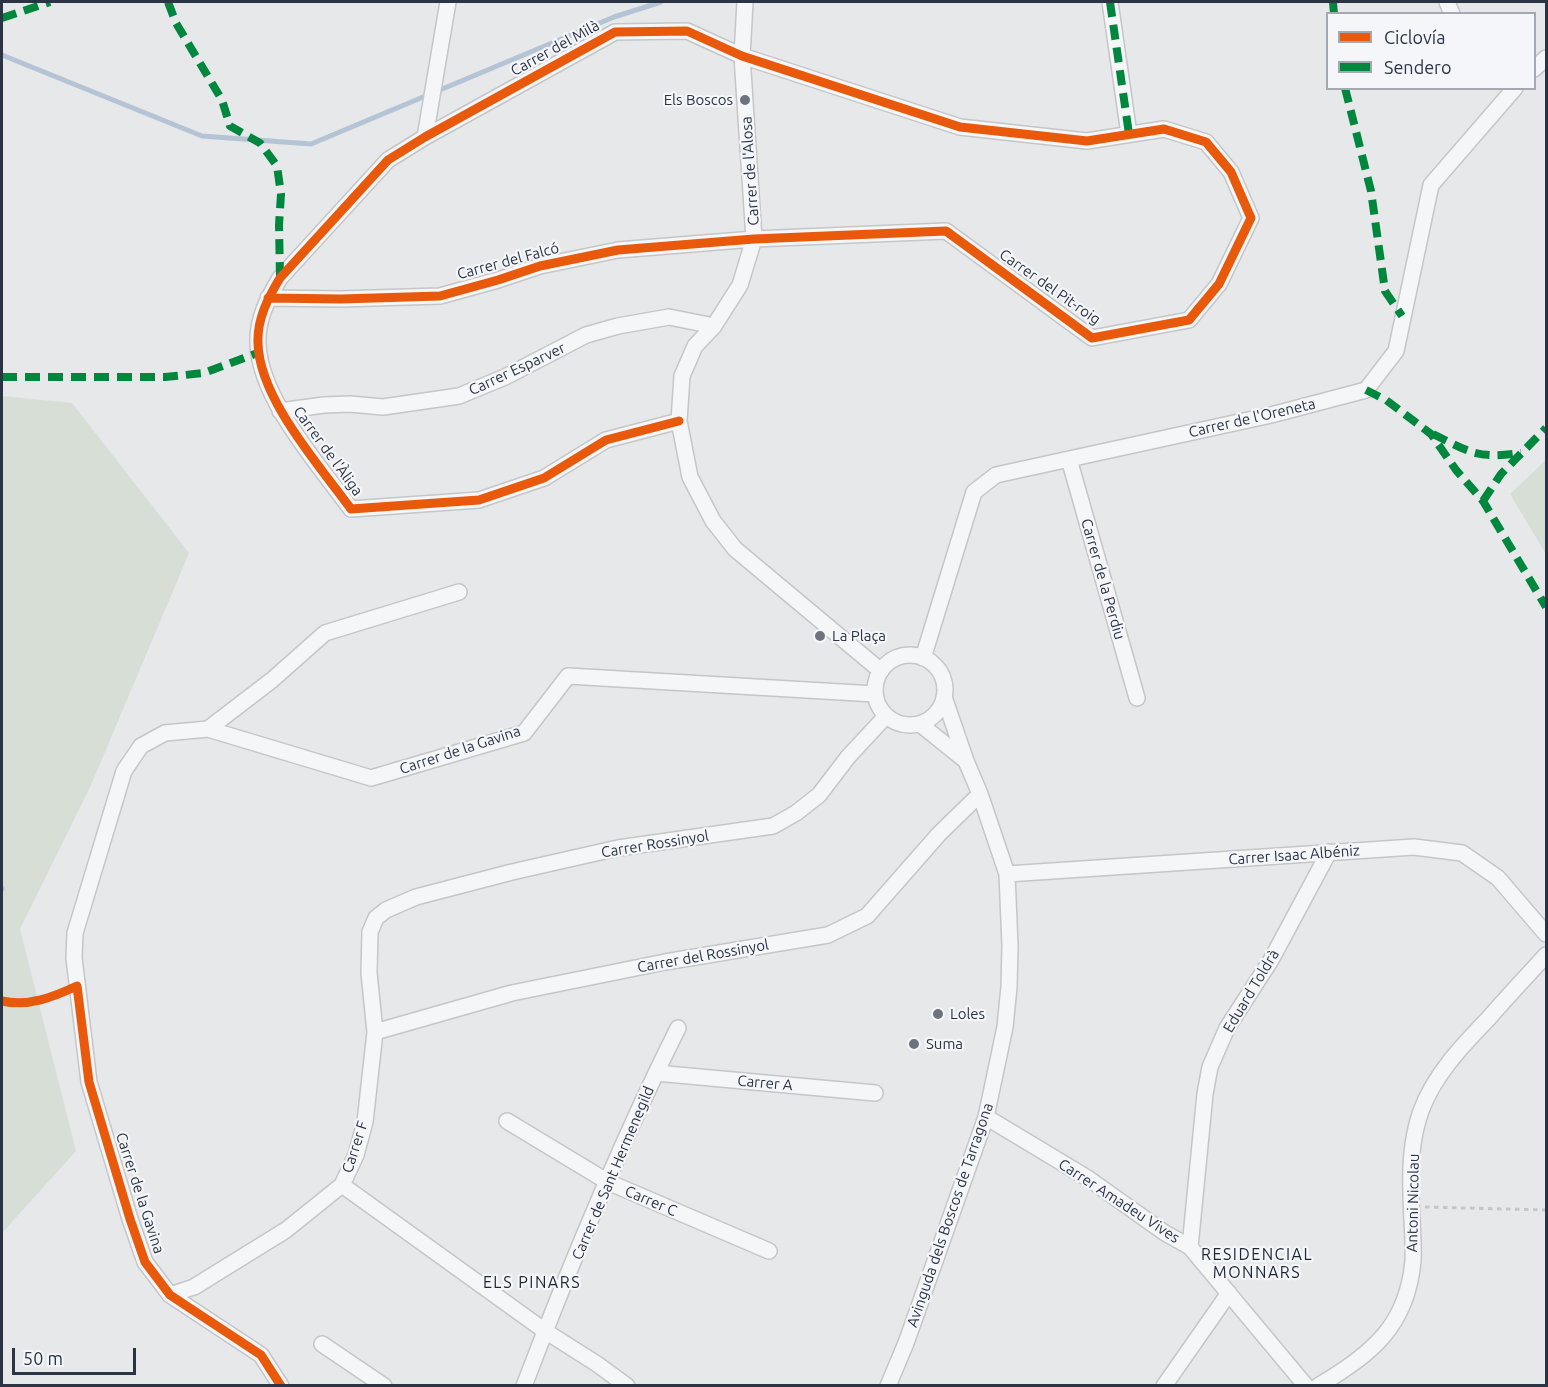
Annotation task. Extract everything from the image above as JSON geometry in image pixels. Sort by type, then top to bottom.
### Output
[{"type":"street","points":[[425,137],[448,2]]},
{"type":"street","name":"Carrer de l'Alosa","points":[[745,2],[742,56],[754,239],[740,285],[714,326],[695,346],[682,376],[679,421],[690,477],[713,521],[735,549],[881,671]]},
{"type":"street","points":[[1110,2],[1129,134]]},
{"type":"street","name":"Carrer del Milà","points":[[425,137],[615,32],[687,32],[742,56]]},
{"type":"street","name":"Carrer del Pit-roig","points":[[742,56],[960,127],[1087,141],[1164,129],[1206,142],[1231,172],[1251,218],[1220,284],[1189,320],[1092,338],[946,231],[754,239]]},
{"type":"street","name":"Carrer de l'Oreneta","points":[[923,658],[974,492],[996,475],[1271,415],[1366,390],[1396,351],[1431,185],[1511,90]]},
{"type":"street","name":"Carrer de l'Àliga","points":[[425,137],[388,160],[294,261],[268,298],[261,318],[258,344],[267,387],[280,411],[351,509],[479,500],[544,478],[606,441],[679,421]]},
{"type":"street","name":"Carrer del Falcó","points":[[268,298],[342,299],[440,296],[540,266],[618,250],[754,239]]},
{"type":"street","name":"Carrer Esparver","points":[[280,411],[324,405],[350,404],[383,407],[459,396],[505,377],[586,335],[618,326],[669,317],[714,326]]},
{"type":"street","name":"Carrer de la Perdiu","points":[[1069,459],[1137,698]]},
{"type":"street","points":[[208,729],[272,680],[325,633],[459,592]]},
{"type":"street","points":[[911,655],[923,658],[933,664],[941,674],[944,698],[939,710],[930,719],[920,724],[908,725],[896,722],[886,716],[878,706],[875,694],[876,682],[888,663],[899,657],[911,655]]},
{"type":"street","name":"Carrer de la Gavina","points":[[281,1386],[261,1355],[170,1295],[145,1262],[89,1082],[74,958],[75,933],[124,771],[141,746],[165,734],[208,729],[371,778],[524,733],[568,676],[875,694]]},
{"type":"street","name":"Avinguda dels Boscos de Tarragona","points":[[888,1386],[906,1343],[986,1117],[1005,1027],[1009,987],[1007,874],[944,698]]},
{"type":"street","name":"Carrer Rossinyol","points":[[386,910],[416,897],[596,853],[773,826],[796,813],[819,795],[848,757],[886,716]]},
{"type":"street","points":[[920,724],[966,761]]},
{"type":"street","name":"Carrer del Rossinyol","points":[[375,1032],[512,993],[665,962],[828,935],[867,916],[939,834],[980,794]]},
{"type":"street","name":"Carrer Isaac Albéniz","points":[[1007,874],[1414,847],[1462,853],[1498,878],[1546,934]]},
{"type":"street","name":"Eduard Toldrà","points":[[1190,1246],[1205,1094],[1210,1067],[1227,1028],[1270,960],[1329,852]]},
{"type":"street","name":"Carrer F","points":[[170,1295],[194,1287],[286,1230],[342,1185],[356,1155],[365,1122],[375,1032],[369,973],[370,932],[375,918],[386,910]]},
{"type":"street","name":"Antoni Nicolau","points":[[1318,1386],[1356,1363],[1376,1345],[1394,1323],[1407,1291],[1413,1260],[1410,1163],[1421,1112],[1434,1083],[1456,1053],[1546,955]]},
{"type":"street","name":"Carrer de Sant Hermenegild","points":[[524,1386],[608,1182],[678,1028]]},
{"type":"street","name":"Carrer A","points":[[656,1073],[875,1093]]},
{"type":"street","name":"Carrer Amadeu Vives","points":[[986,1117],[1089,1179],[1165,1233],[1190,1246],[1306,1386]]},
{"type":"street","name":"Carrer C","points":[[507,1121],[608,1182],[769,1251]]},
{"type":"street","points":[[342,1185],[545,1331],[627,1386]]},
{"type":"street","points":[[1164,1386],[1229,1293]]},
{"type":"street","points":[[322,1344],[384,1386]]},
{"type":"path","points":[[1411,1207],[1546,1210]]},
{"type":"shaded area","points":[[2,396],[72,403],[189,553],[91,785],[20,929],[76,1151],[2,1233]]},
{"type":"shaded area","points":[[1546,460],[1546,554],[1510,494]]},
{"type":"waterway","points":[[2,55],[202,136],[311,144],[614,17],[661,2]]},
{"type":"marked path","points":[[2,18],[50,2]]},
{"type":"marked path","points":[[168,2],[176,23],[222,100],[230,126],[260,143],[277,166],[281,194],[280,277]]},
{"type":"marked path","points":[[1110,2],[1129,134]]},
{"type":"marked path","points":[[1333,2],[1334,12]]},
{"type":"marked path","points":[[1346,90],[1371,191],[1385,291],[1402,316]]},
{"type":"marked path","points":[[2,377],[165,377],[204,373],[260,352]]},
{"type":"marked path","points":[[1366,390],[1386,400],[1431,434],[1456,470],[1483,501],[1546,607]]},
{"type":"marked path","points":[[1483,501],[1501,474],[1546,428]]},
{"type":"marked path","points":[[1433,434],[1466,450],[1484,455],[1521,453]]},
{"type":"cycle path","points":[[268,298],[341,299],[440,296],[540,266],[618,250],[754,239],[946,231],[1092,338],[1189,320],[1219,284],[1251,218],[1231,172],[1206,142],[1164,129],[1087,141],[960,127],[742,56],[687,31],[615,32],[425,137],[388,160],[280,278],[271,293],[268,301],[261,317],[258,343],[261,364],[268,386],[293,430],[351,509],[479,500],[544,478],[606,440],[679,421]]},
{"type":"cycle path","points":[[2,1001],[31,1002],[77,986],[89,1082],[145,1262],[170,1295],[261,1355],[281,1386]]},
{"type":"place","name":"Els Boscos","points":[[745,100]]},
{"type":"place","name":"La Plaça","points":[[820,636]]},
{"type":"place","name":"Loles","points":[[938,1014]]},
{"type":"place","name":"Suma","points":[[914,1044]]},
{"type":"district","name":"RESIDENCIAL MONNARS","points":[[1257,1264]]},
{"type":"district","name":"ELS PINARS","points":[[532,1283]]}]
